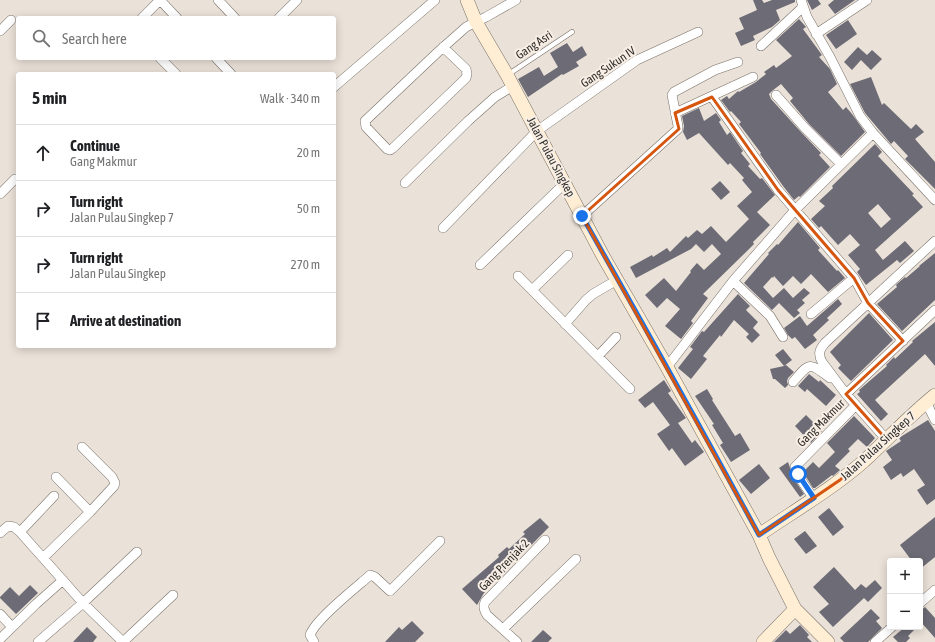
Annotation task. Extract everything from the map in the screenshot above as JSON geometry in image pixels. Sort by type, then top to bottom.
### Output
[{"type":"street","points":[[144,16],[160,0],[175,16]]},
{"type":"street","points":[[218,0],[233,16]]},
{"type":"street","points":[[281,16],[297,0]]},
{"type":"street","points":[[336,85],[435,0]]},
{"type":"street","name":"Jalan Pulau Singkep","points":[[467,0],[476,22],[510,81],[617,280],[667,367],[759,535],[795,609],[828,642]]},
{"type":"street","points":[[443,47],[466,69],[466,78],[393,148],[390,150],[387,149],[366,127],[365,121],[443,47],[466,27],[513,0]]},
{"type":"street","points":[[816,34],[867,0]]},
{"type":"street","points":[[761,46],[802,3],[816,34],[830,57],[856,110],[873,133],[935,200]]},
{"type":"street","points":[[0,31],[11,20]]},
{"type":"street","name":"Gang Sukun IV","points":[[443,228],[537,131],[637,60],[698,32]]},
{"type":"street","points":[[162,60],[174,72]]},
{"type":"street","points":[[218,60],[229,72]]},
{"type":"street","points":[[582,216],[677,131],[678,127],[676,113],[672,96],[675,90],[715,70],[738,62]]},
{"type":"street","points":[[676,113],[712,98],[753,77]]},
{"type":"street","points":[[405,183],[510,81]]},
{"type":"street","points":[[776,95],[805,128],[841,164]]},
{"type":"street","points":[[712,98],[778,190],[854,278],[868,303],[903,340]]},
{"type":"street","points":[[667,367],[733,282],[795,210],[873,133]]},
{"type":"street","points":[[0,194],[16,179]]},
{"type":"street","points":[[480,265],[565,183]]},
{"type":"street","points":[[886,439],[846,394],[822,362],[820,350],[825,343],[935,241]]},
{"type":"street","points":[[532,290],[568,255]]},
{"type":"street","points":[[518,276],[630,389]]},
{"type":"street","points":[[811,314],[854,278]]},
{"type":"street","points":[[566,324],[590,297],[617,280]]},
{"type":"street","points":[[733,282],[770,316],[783,337]]},
{"type":"street","points":[[846,394],[935,310]]},
{"type":"street","points":[[598,356],[616,337]]},
{"type":"street","points":[[793,382],[805,369],[813,365],[839,384]]},
{"type":"street","points":[[930,398],[935,420]]},
{"type":"street","name":"Jalan Pulau Singkep 7","points":[[759,535],[814,498],[863,461],[930,398]]},
{"type":"street","name":"Gang Makmur","points":[[814,498],[799,477],[796,467],[856,405]]},
{"type":"street","points":[[43,558],[114,486],[115,483],[112,477],[82,447]]},
{"type":"street","points":[[56,477],[90,512]]},
{"type":"street","points":[[20,532],[54,496]]},
{"type":"street","points":[[0,533],[8,526],[14,527],[20,532],[83,603],[123,642],[173,595]]},
{"type":"street","name":"Gang Prenjak 2","points":[[517,642],[485,611],[485,602],[545,540]]},
{"type":"street","points":[[312,639],[314,629],[368,576],[370,575],[375,577],[390,591],[440,541]]},
{"type":"street","points":[[38,642],[83,603],[137,552]]},
{"type":"street","points":[[504,629],[576,559]]},
{"type":"street","points":[[0,640],[63,580]]},
{"type":"street","points":[[923,600],[935,590]]},
{"type":"street","points":[[763,642],[795,609]]},
{"type":"street","points":[[0,614],[12,627]]},
{"type":"street","points":[[875,642],[889,630]]},
{"type":"lane","name":"Gang Asri","points":[[510,81],[572,32]]},
{"type":"highlighted area","points":[[712,97],[778,190],[854,278],[868,303],[903,341],[846,394],[886,439],[840,480],[759,535],[582,216],[679,129],[675,113]]},
{"type":"building","points":[[753,0],[762,0],[764,3],[772,0],[795,0],[795,2],[776,10],[780,20],[772,27],[753,36],[755,40],[741,46],[735,33],[744,29],[739,18],[757,10]]},
{"type":"building","points":[[807,0],[818,0],[821,4],[812,10]]},
{"type":"building","points":[[834,0],[855,0],[835,14],[828,5]]},
{"type":"building","points":[[799,19],[806,27],[803,29],[822,55],[819,57],[830,69],[837,84],[828,92],[843,110],[846,107],[865,132],[841,156],[809,124],[790,101],[793,98],[781,84],[772,91],[769,94],[771,99],[821,153],[819,155],[830,167],[800,197],[799,196],[794,200],[739,124],[741,122],[731,111],[730,112],[721,100],[727,96],[729,99],[738,91],[739,92],[756,82],[766,74],[764,72],[774,65],[776,68],[792,56],[776,40]]},
{"type":"building","points":[[848,20],[857,34],[836,49],[826,35]]},
{"type":"building","points":[[567,43],[573,52],[582,46],[587,55],[576,62],[579,66],[563,75],[562,74],[528,97],[518,79],[539,67],[544,76],[558,67],[550,53]]},
{"type":"building","points":[[858,47],[867,55],[872,50],[882,59],[871,70],[861,60],[852,70],[844,62]]},
{"type":"building","points":[[871,77],[882,105],[884,103],[911,129],[916,124],[924,132],[915,139],[935,162],[935,189],[905,159],[908,156],[894,141],[891,144],[865,113],[850,84]]},
{"type":"building","points":[[699,108],[704,121],[716,113],[721,120],[719,122],[727,135],[730,132],[743,151],[741,153],[750,164],[748,166],[760,179],[762,178],[775,195],[757,212],[770,225],[753,242],[754,244],[703,294],[708,298],[691,321],[693,323],[681,339],[665,326],[680,309],[667,298],[657,308],[645,295],[664,278],[676,291],[697,263],[704,270],[721,254],[712,244],[704,252],[696,244],[691,249],[636,278],[630,267],[652,255],[653,257],[667,248],[670,252],[686,236],[688,238],[697,230],[702,234],[711,226],[726,242],[749,219],[737,206],[752,192],[742,180],[744,178],[730,163],[728,165],[699,133],[687,140],[683,132],[684,126],[682,116]]},
{"type":"building","points":[[875,144],[882,152],[878,156],[914,194],[912,195],[923,207],[875,250],[883,260],[905,241],[914,251],[900,263],[897,260],[866,285],[857,272],[860,269],[848,255],[860,245],[850,234],[838,245],[821,226],[819,228],[811,219],[825,206],[819,201],[833,188],[832,186]],"holes":[[[878,204],[891,219],[881,228],[868,213]]]},
{"type":"building","points":[[720,181],[730,192],[721,200],[711,189]]},
{"type":"building","points":[[798,222],[820,248],[818,250],[845,278],[828,292],[811,274],[801,284],[793,276],[783,286],[774,276],[773,278],[772,277],[763,287],[773,298],[784,288],[793,298],[804,288],[810,293],[802,300],[805,303],[797,310],[800,313],[794,318],[779,303],[772,310],[744,283],[769,254],[768,253],[777,244],[778,245]]},
{"type":"building","points":[[935,253],[935,300],[902,331],[877,304],[897,287],[896,285],[898,283]]},
{"type":"building","points":[[738,294],[750,306],[746,310],[758,322],[753,328],[760,335],[752,343],[746,337],[749,334],[734,320],[721,337],[720,335],[703,356],[707,359],[691,379],[678,368],[693,349],[690,347],[702,331],[704,332]]},
{"type":"building","points":[[838,299],[842,304],[827,318],[829,320],[813,335],[817,340],[805,349],[795,337],[792,339],[788,335],[784,328],[800,316],[807,326]]},
{"type":"building","points":[[869,313],[893,340],[851,381],[838,368],[841,365],[830,352]]},
{"type":"building","points":[[935,322],[935,366],[925,354],[875,400],[888,414],[881,421],[857,394],[860,392],[859,390],[887,366],[886,365],[894,357],[895,359],[913,342],[912,341]]},
{"type":"building","points":[[783,349],[792,360],[784,366],[775,355]]},
{"type":"building","points":[[786,365],[794,372],[788,378],[788,385],[785,388],[773,379],[770,369]]},
{"type":"building","points":[[809,374],[819,382],[820,380],[836,395],[826,406],[807,389],[805,392],[798,386]]},
{"type":"building","points":[[664,380],[671,391],[668,393],[686,418],[678,423],[692,443],[695,440],[704,452],[685,466],[672,448],[669,451],[657,434],[670,425],[653,402],[645,408],[638,400]]},
{"type":"building","points":[[707,389],[713,399],[712,400],[735,436],[740,433],[750,450],[731,462],[720,445],[723,443],[712,425],[714,424],[695,396]]},
{"type":"building","points":[[806,415],[822,431],[811,443],[795,426]]},
{"type":"building","points":[[854,416],[875,438],[867,447],[858,439],[848,449],[850,451],[835,466],[840,470],[813,488],[803,472],[813,462],[819,468],[835,452],[827,443]]},
{"type":"building","points":[[928,420],[935,431],[935,499],[927,505],[917,490],[925,485],[914,469],[903,477],[901,473],[891,480],[883,467],[892,460],[886,451],[901,441],[899,438]]},
{"type":"building","points":[[788,462],[794,479],[804,494],[800,497],[779,468]]},
{"type":"building","points":[[759,464],[770,478],[751,494],[739,480]]},
{"type":"building","points":[[829,508],[844,527],[833,536],[818,517]]},
{"type":"building","points":[[935,517],[935,557],[923,567],[923,558],[910,558],[900,545]]},
{"type":"building","points":[[540,518],[549,527],[484,593],[477,605],[462,589],[499,557],[498,555],[507,547],[509,549],[525,534],[523,532]]},
{"type":"building","points":[[805,531],[817,546],[806,554],[794,539]]},
{"type":"building","points":[[834,567],[855,590],[861,584],[866,588],[875,580],[882,588],[868,602],[864,598],[833,627],[819,612],[829,604],[813,587]]},
{"type":"building","points":[[30,585],[38,593],[16,614],[0,598],[10,587],[19,596]]},
{"type":"building","points":[[925,607],[935,618],[935,638],[923,624],[923,609]]},
{"type":"building","points":[[871,609],[880,618],[876,621],[882,628],[868,642],[844,642],[840,638]]},
{"type":"building","points":[[412,621],[424,633],[415,642],[385,642],[399,627],[402,630]]},
{"type":"building","points":[[800,625],[809,635],[807,637],[812,642],[774,642],[786,630],[790,634]]},
{"type":"building","points":[[87,627],[97,637],[93,642],[73,642]]},
{"type":"building","points":[[543,630],[552,638],[548,642],[531,642]]},
{"type":"building","points":[[901,630],[914,630],[908,636],[910,638],[906,642],[898,642],[893,637]]},
{"type":"route","points":[[582,216],[759,535],[814,498],[798,474]]}]
